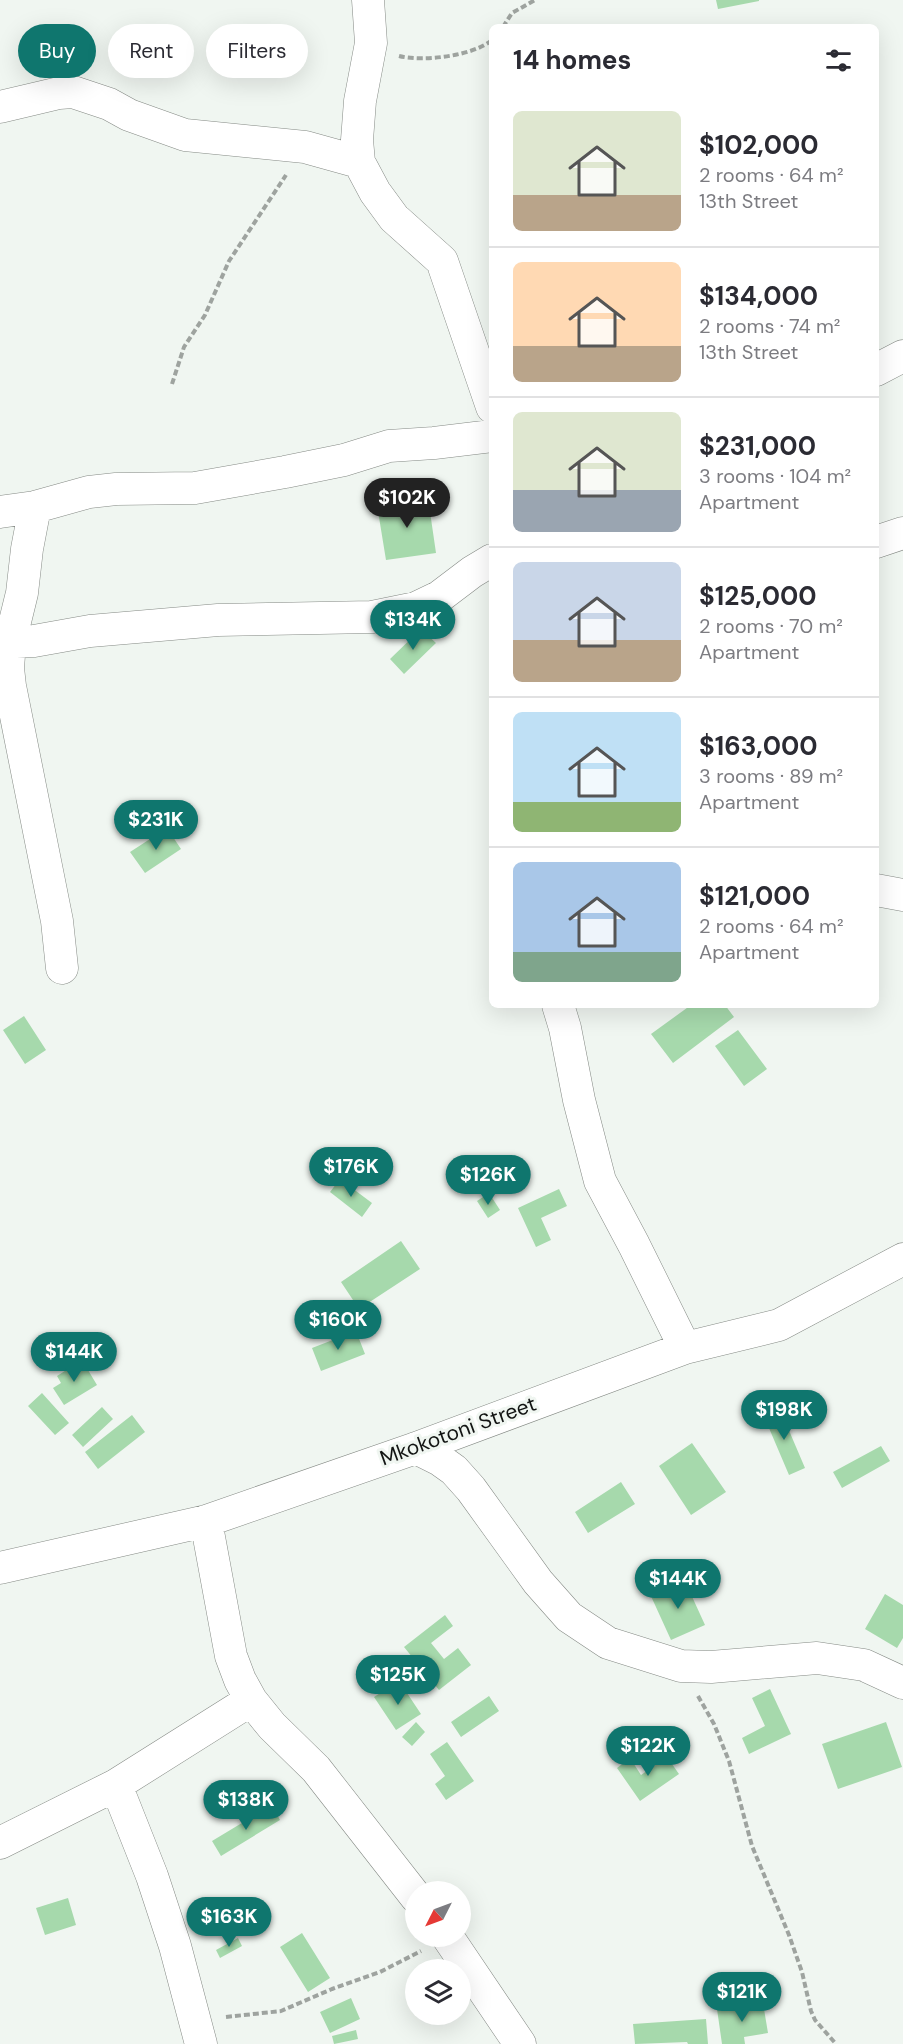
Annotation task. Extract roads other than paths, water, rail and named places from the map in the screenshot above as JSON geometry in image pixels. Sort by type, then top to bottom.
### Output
[{"type":"street","points":[[368,0],[371,43],[360,101],[357,140],[359,162],[375,192],[394,218],[442,261],[489,397]]},
{"type":"street","points":[[0,107],[72,92],[109,104],[129,115],[186,135],[305,147],[359,162]]},
{"type":"street","points":[[879,368],[903,356]]},
{"type":"street","points":[[0,512],[35,507],[89,492],[116,489],[195,488],[344,460],[389,446],[489,436]]},
{"type":"street","points":[[35,507],[22,593],[10,642],[8,668],[57,921],[62,968]]},
{"type":"street","points":[[879,541],[903,533]]},
{"type":"street","points":[[10,642],[34,641],[90,631],[218,620],[380,616],[416,608],[439,597],[489,562]]},
{"type":"street","points":[[879,891],[903,895]]},
{"type":"street","points":[[559,1008],[600,1181],[685,1348]]},
{"type":"street","name":"Mkokotoni Street","points":[[0,1568],[206,1521],[416,1448],[685,1348],[779,1325],[903,1259]]},
{"type":"street","points":[[416,1448],[454,1470],[538,1582],[569,1617],[608,1643],[681,1666],[817,1658],[864,1665],[903,1683]]},
{"type":"street","points":[[206,1521],[231,1656],[240,1680],[251,1700],[272,1725],[316,1769],[405,1883]]},
{"type":"street","points":[[0,1843],[116,1785],[251,1700]]},
{"type":"street","points":[[116,1785],[152,1876],[175,1946],[198,2032]]},
{"type":"street","points":[[454,1947],[520,2044]]}]
